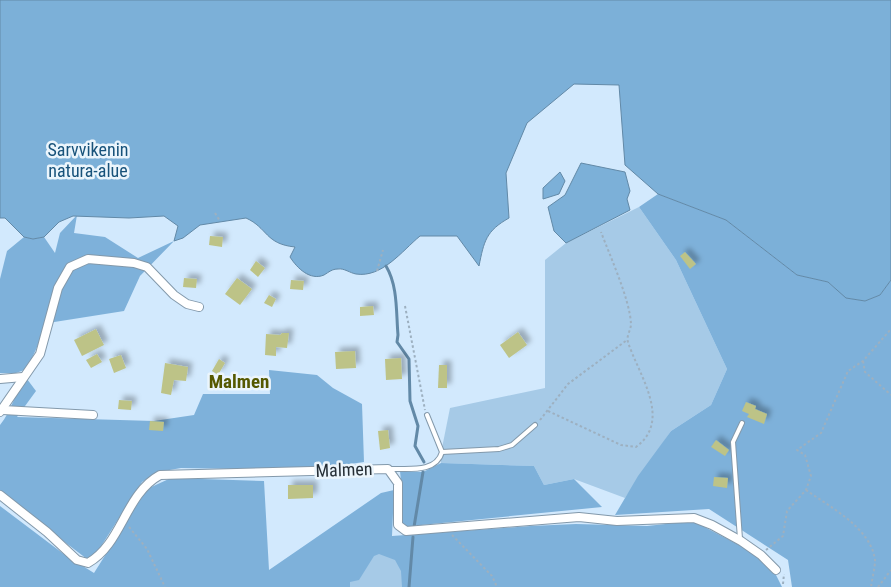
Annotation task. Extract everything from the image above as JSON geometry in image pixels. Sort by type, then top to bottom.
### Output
[{"type":"street","points":[[93,414],[2,411],[23,376],[40,354],[58,288],[70,267],[88,259],[124,261],[147,267],[174,295],[187,304],[199,308]]},
{"type":"street","points":[[0,378],[23,376]]},
{"type":"street","name":"Malmen","points":[[0,496],[47,532],[65,551],[88,563],[102,553],[145,486],[160,475],[170,473],[388,468],[398,483],[400,528],[406,531],[579,517],[617,521],[694,518],[712,525],[740,541],[761,555],[776,570]]},
{"type":"lane","points":[[388,468],[428,468],[440,458],[442,452],[428,415]]},
{"type":"lane","points":[[740,541],[733,442],[742,423]]},
{"type":"lane","points":[[442,452],[499,449],[512,445],[535,425]]},
{"type":"path","points":[[216,213],[220,221]]},
{"type":"path","points":[[548,411],[621,445],[636,447],[643,442],[652,426],[651,399],[627,340],[631,324],[622,289],[601,232]]},
{"type":"path","points":[[376,271],[383,250]]},
{"type":"path","points":[[405,306],[422,406],[428,415]]},
{"type":"path","points":[[761,555],[783,536],[787,511],[806,490],[811,476],[805,455],[797,450],[821,433],[848,371],[863,361],[891,329]]},
{"type":"path","points":[[535,425],[568,384],[627,340]]},
{"type":"path","points":[[863,361],[866,372],[891,395]]},
{"type":"path","points":[[806,490],[852,523],[867,540],[874,560],[871,587]]},
{"type":"path","points":[[123,520],[147,549],[165,587]]},
{"type":"path","points":[[446,528],[492,576],[497,587]]},
{"type":"path","points":[[878,587],[886,574],[891,570]]},
{"type":"path","points":[[886,574],[891,577]]},
{"type":"shaded area","points":[[0,0],[891,0],[891,280],[880,295],[865,301],[846,298],[828,282],[797,275],[726,220],[658,194],[625,165],[619,85],[574,84],[527,123],[506,173],[509,218],[495,227],[487,238],[479,266],[457,236],[420,236],[391,262],[374,272],[356,274],[336,269],[324,275],[309,275],[300,269],[290,257],[295,247],[278,243],[259,226],[246,218],[200,225],[183,238],[174,241],[178,226],[164,216],[129,218],[73,216],[59,222],[44,237],[33,239],[24,237],[5,218],[0,218]]},
{"type":"shaded area","points":[[581,163],[625,172],[630,191],[627,199],[630,210],[566,243],[554,231],[548,207],[565,195]]},
{"type":"shaded area","points":[[560,172],[565,181],[559,194],[543,199],[543,188]]},
{"type":"shaded area","points":[[658,194],[726,220],[797,275],[828,282],[847,298],[865,301],[880,295],[891,280],[891,587],[792,587],[788,560],[709,509],[615,515],[638,476],[671,431],[711,405],[727,369],[676,260],[639,207]]},
{"type":"shaded area","points":[[639,207],[676,260],[727,369],[711,405],[671,431],[625,498],[574,479],[544,485],[534,466],[441,463],[441,453],[450,408],[545,388],[545,260],[566,243]]},
{"type":"shaded area","points":[[77,215],[74,233],[105,237],[138,258],[174,241],[140,276],[124,311],[48,323],[27,369],[16,373],[0,373],[0,279],[7,251],[24,237],[33,239],[44,237],[55,253],[60,233]]},
{"type":"shaded area","points":[[269,370],[317,375],[333,388],[362,404],[364,462],[308,470],[181,468],[158,472],[142,482],[91,562],[0,493],[0,425],[27,379],[36,391],[17,417],[154,421],[194,415],[203,394],[270,394]]},
{"type":"shaded area","points":[[441,463],[534,466],[544,485],[574,479],[602,507],[401,527],[403,501],[400,471],[423,472]]},
{"type":"shaded area","points":[[171,478],[264,481],[269,570],[381,493],[394,490],[392,536],[531,526],[576,524],[647,526],[693,521],[756,554],[774,571],[782,587],[402,587],[401,571],[395,560],[379,554],[374,556],[359,580],[350,582],[350,587],[0,587],[0,506],[65,555],[94,573],[147,489]]},
{"type":"shaded area","points":[[387,548],[439,587],[342,587],[344,570]]},
{"type":"building","points":[[210,236],[223,237],[222,247],[209,245]]},
{"type":"building","points":[[685,252],[696,264],[690,269],[680,256]]},
{"type":"building","points":[[256,261],[265,268],[258,277],[250,270]]},
{"type":"building","points":[[184,278],[197,279],[196,288],[183,287]]},
{"type":"building","points":[[237,278],[252,289],[240,305],[225,294]]},
{"type":"building","points":[[291,280],[304,281],[303,290],[290,289]]},
{"type":"building","points":[[269,295],[276,299],[272,307],[264,303]]},
{"type":"building","points":[[373,306],[374,315],[360,316],[360,307]]},
{"type":"building","points":[[96,329],[104,345],[82,356],[74,340]]},
{"type":"building","points":[[518,332],[527,345],[509,358],[500,345]]},
{"type":"building","points":[[282,333],[289,333],[287,348],[276,347],[276,356],[265,355],[266,334],[280,335]]},
{"type":"building","points":[[355,351],[356,368],[336,369],[335,352]]},
{"type":"building","points":[[97,354],[102,362],[91,368],[86,360]]},
{"type":"building","points":[[121,355],[126,368],[114,373],[109,359]]},
{"type":"building","points":[[401,358],[402,379],[386,380],[385,359]]},
{"type":"building","points":[[219,359],[225,363],[218,375],[212,371]]},
{"type":"building","points":[[165,363],[188,367],[186,381],[174,380],[171,395],[161,393]]},
{"type":"building","points":[[439,365],[447,365],[447,388],[438,388]]},
{"type":"building","points":[[119,400],[132,401],[131,410],[118,409]]},
{"type":"building","points":[[746,402],[756,406],[755,409],[767,414],[764,424],[747,417],[749,414],[742,411]]},
{"type":"building","points":[[150,421],[164,422],[163,431],[149,430]]},
{"type":"building","points":[[388,430],[390,448],[380,450],[378,431]]},
{"type":"building","points":[[716,440],[729,450],[725,456],[711,447]]},
{"type":"building","points":[[714,477],[728,478],[727,488],[713,486]]},
{"type":"building","points":[[288,485],[313,485],[313,498],[288,499]]},
{"type":"waterway","points":[[386,266],[395,291],[397,342],[409,359],[410,401],[418,426],[415,446],[424,462]]},
{"type":"waterway","points":[[414,527],[423,472]]},
{"type":"waterway","points":[[409,587],[413,537]]},
{"type":"district","name":"Malmen","points":[[239,381]]},
{"type":"park label","name":"Sarvvikenin natura-alue","points":[[88,160]]}]
